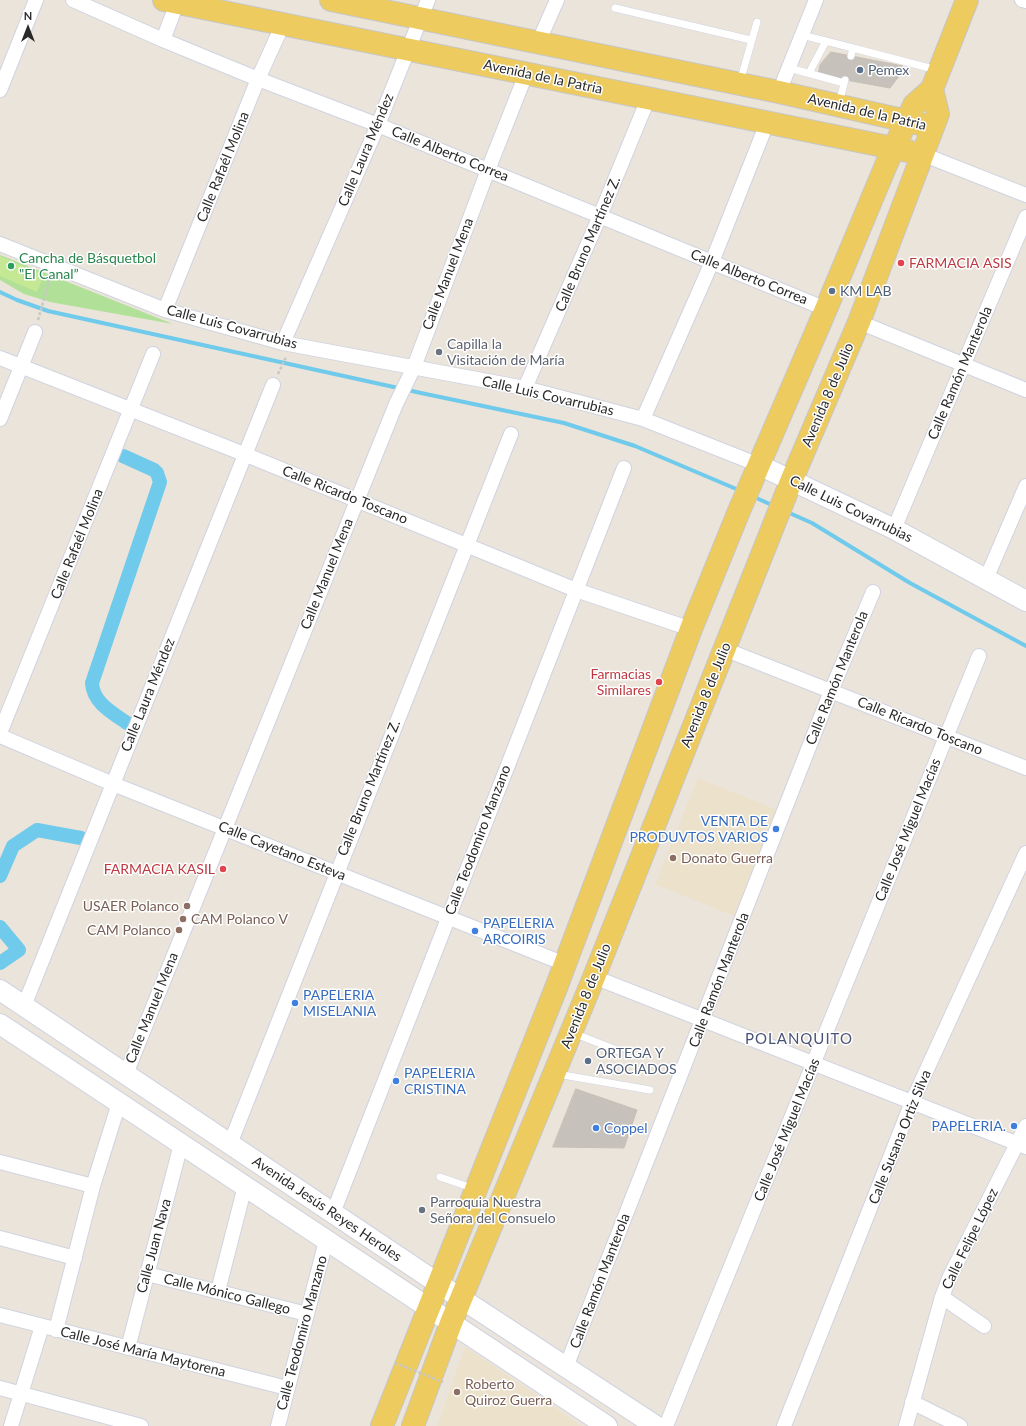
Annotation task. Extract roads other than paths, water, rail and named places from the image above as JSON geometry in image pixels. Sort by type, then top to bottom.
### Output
[{"type":"main road","name":"Avenida de la Patria","points":[[331,0],[424,9],[538,43],[779,92],[933,127]]},
{"type":"main road","points":[[382,1426],[477,1190],[565,964],[691,629],[739,511],[894,148],[914,105],[936,80],[967,0]]},
{"type":"main road","name":"Avenida de la Patria","points":[[170,1],[922,154]]},
{"type":"main road","name":"Avenida 8 de Julio","points":[[413,1426],[451,1323],[594,977],[789,487],[859,322],[938,114],[936,80]]},
{"type":"street","points":[[0,90],[36,0]]},
{"type":"street","name":"Calle Alberto Correa","points":[[73,0],[163,40],[258,79],[378,125],[826,309]]},
{"type":"street","points":[[538,43],[557,0]]},
{"type":"street","points":[[779,92],[816,0]]},
{"type":"street","points":[[1022,0],[1026,2]]},
{"type":"street","points":[[163,40],[170,1]]},
{"type":"street","name":"Calle Laura Méndez","points":[[283,343],[378,125],[424,9]]},
{"type":"street","name":"Calle Rafaél Molina","points":[[165,310],[258,79],[283,24]]},
{"type":"street","name":"Calle Manuel Mena","points":[[126,1074],[396,404],[412,370],[526,74]]},
{"type":"street","name":"Calle Bruno Martínez Z.","points":[[525,388],[600,216],[648,99]]},
{"type":"street","points":[[643,419],[712,262],[767,123]]},
{"type":"street","points":[[922,154],[1026,195]]},
{"type":"street","name":"Calle Ramón Manterola","points":[[894,529],[1026,217]]},
{"type":"street","name":"Calle Luis Covarrubias","points":[[0,244],[53,267],[165,310],[283,343],[412,370],[525,388],[643,419],[789,487],[894,529],[1026,601]]},
{"type":"street","points":[[859,322],[1026,390]]},
{"type":"street","points":[[0,419],[37,325]]},
{"type":"street","name":"Calle Rafaél Molina","points":[[0,733],[154,354]]},
{"type":"street","name":"Calle Ricardo Toscano","points":[[0,358],[244,454],[576,590],[691,629]]},
{"type":"street","name":"Calle Laura Méndez","points":[[24,1006],[244,454],[273,385]]},
{"type":"street","name":"Calle Bruno Martínez Z.","points":[[230,1144],[466,544],[511,434]]},
{"type":"street","name":"Calle Teodomiro Manzano","points":[[333,1213],[624,468]]},
{"type":"street","points":[[986,579],[1026,486]]},
{"type":"street","name":"Calle Ramón Manterola","points":[[566,1367],[831,691],[873,592]]},
{"type":"street","name":"Calle Ricardo Toscano","points":[[724,649],[1026,768]]},
{"type":"street","name":"Calle José Miguel Macías","points":[[666,1426],[979,656]]},
{"type":"street","name":"Calle Cayetano Esteva","points":[[0,736],[113,784],[565,964]]},
{"type":"street","name":"Calle Susana Ortiz Silva","points":[[784,1426],[912,1102],[1026,853]]},
{"type":"street","points":[[594,977],[1022,1145]]},
{"type":"street","name":"Avenida Jesús Reyes Heroles","points":[[0,990],[439,1284],[656,1426]]},
{"type":"street","name":"Avenida Jesús Reyes Heroles","points":[[0,1024],[607,1426]]},
{"type":"street","points":[[56,1330],[93,1186],[119,1102]]},
{"type":"street","name":"Calle Felipe López","points":[[906,1426],[942,1297],[950,1276],[1022,1145],[1026,1126]]},
{"type":"street","name":"Calle Juan Nava","points":[[128,1348],[181,1144]]},
{"type":"street","points":[[0,1162],[93,1186]]},
{"type":"street","points":[[218,1292],[245,1186]]},
{"type":"street","points":[[0,1238],[74,1258]]},
{"type":"street","name":"Calle Teodomiro Manzano","points":[[278,1426],[326,1240]]},
{"type":"street","name":"Calle Mónico Gallego","points":[[147,1274],[307,1314]]},
{"type":"street","points":[[942,1297],[984,1326]]},
{"type":"street","name":"Calle José María Maytorena","points":[[0,1315],[287,1388]]},
{"type":"street","points":[[11,1426],[42,1326]]},
{"type":"street","points":[[0,1388],[141,1426]]},
{"type":"street","points":[[912,1402],[960,1426]]},
{"type":"lane","points":[[615,8],[751,40]]},
{"type":"lane","points":[[739,84],[757,22]]},
{"type":"lane","points":[[802,36],[853,48],[936,80]]},
{"type":"lane","points":[[810,73],[826,41]]},
{"type":"lane","points":[[851,56],[853,48]]},
{"type":"lane","points":[[789,68],[844,81],[838,105]]},
{"type":"lane","points":[[571,1032],[619,1051]]},
{"type":"lane","points":[[554,1073],[650,1090]]},
{"type":"lane","points":[[440,1177],[477,1190]]},
{"type":"waterway","points":[[0,292],[48,311],[564,423],[635,446],[741,491]]},
{"type":"waterway","points":[[123,456],[154,470],[157,473],[160,482],[92,683],[93,690],[100,702],[127,723]]},
{"type":"waterway","points":[[752,496],[774,506]]},
{"type":"waterway","points":[[785,511],[812,523],[910,583],[1026,646]]},
{"type":"waterway","points":[[0,876],[13,846],[37,830],[81,838]]},
{"type":"waterway","points":[[0,927],[19,950],[0,963]]},
{"type":"place","name":"Pemex","points":[[860,70]]},
{"type":"place","name":"FARMACIA ASIS","points":[[901,263]]},
{"type":"place","name":"Cancha de Básquetbol \"El Canal”","points":[[11,266]]},
{"type":"place","name":"KM LAB","points":[[832,291]]},
{"type":"place","name":"Capilla la Visitación de María","points":[[439,352]]},
{"type":"place","name":"Farmacias Similares","points":[[659,682]]},
{"type":"place","name":"VENTA DE PRODUVTOS VARIOS","points":[[776,829]]},
{"type":"place","name":"Donato Guerra","points":[[673,858]]},
{"type":"place","name":"FARMACIA KASIL","points":[[223,869]]},
{"type":"place","name":"USAER Polanco","points":[[187,906]]},
{"type":"place","name":"CAM Polanco V","points":[[183,919]]},
{"type":"place","name":"CAM Polanco","points":[[179,930]]},
{"type":"place","name":"PAPELERIA ARCOIRIS","points":[[475,931]]},
{"type":"place","name":"PAPELERIA MISELANIA","points":[[295,1003]]},
{"type":"place","name":"ORTEGA Y ASOCIADOS","points":[[588,1061]]},
{"type":"place","name":"PAPELERIA CRISTINA","points":[[396,1081]]},
{"type":"place","name":"PAPELERIA.","points":[[1014,1126]]},
{"type":"place","name":"Coppel","points":[[596,1128]]},
{"type":"place","name":"Parroquia Nuestra Señora del Consuelo","points":[[422,1210]]},
{"type":"place","name":"Roberto Quiroz Guerra","points":[[457,1392]]},
{"type":"district","name":"POLANQUITO","points":[[799,1039]]}]
